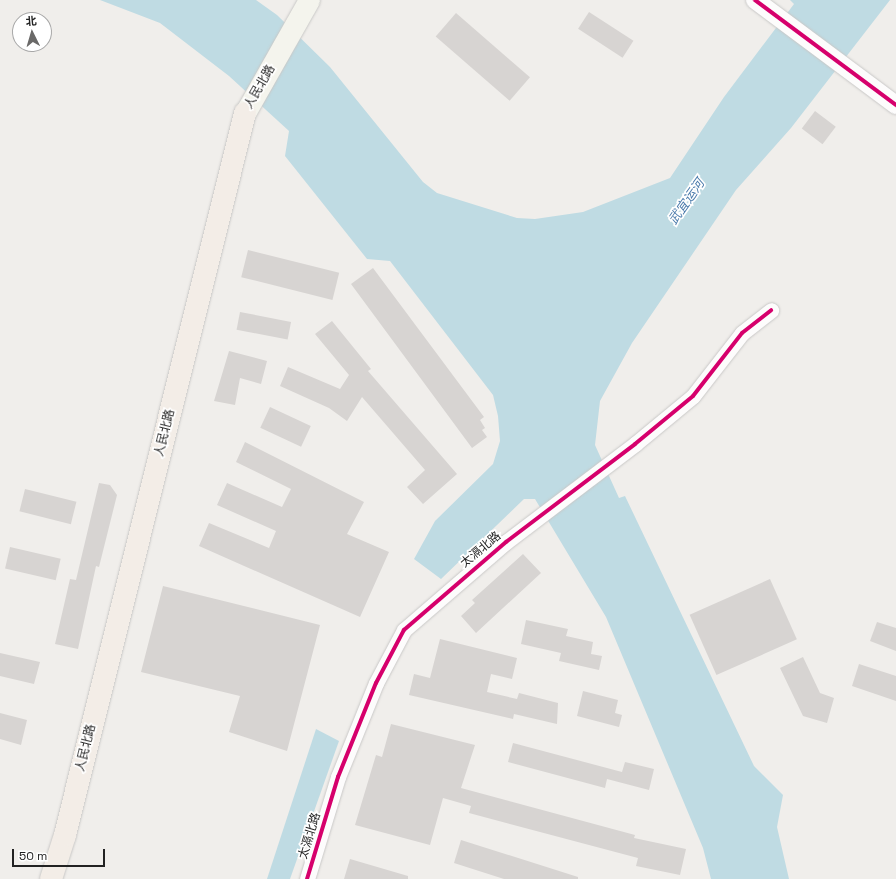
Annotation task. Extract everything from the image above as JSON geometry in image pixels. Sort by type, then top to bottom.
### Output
[{"type":"main road","name":"人民北路","points":[[51,879],[68,820],[245,113],[304,8]]},
{"type":"street","points":[[755,0],[895,104]]},
{"type":"street","name":"太滆北路","points":[[307,879],[338,777],[376,683],[404,630],[506,542],[617,458],[693,396],[742,333],[771,310]]},
{"type":"water","name":"武宜运河","points":[[100,0],[256,0],[277,15],[330,67],[423,182],[437,193],[517,218],[535,219],[583,212],[670,178],[724,97],[794,4],[790,0],[890,0],[791,128],[736,190],[632,343],[600,401],[595,445],[619,498],[625,496],[754,766],[783,795],[777,827],[789,879],[711,879],[703,848],[606,617],[535,499],[524,499],[441,579],[414,559],[435,521],[493,464],[500,441],[498,416],[493,395],[390,261],[367,259],[285,156],[289,131],[229,76],[160,23]]},
{"type":"water","points":[[316,729],[339,741],[290,879],[267,879]]},
{"type":"building","points":[[589,12],[633,41],[623,58],[578,29]]},
{"type":"building","points":[[456,13],[530,77],[510,101],[436,36]]},
{"type":"building","points":[[815,111],[836,127],[823,144],[802,129]]},
{"type":"building","points":[[248,250],[339,273],[332,300],[241,277]]},
{"type":"building","points":[[373,268],[484,417],[480,420],[485,428],[482,430],[487,437],[472,448],[351,284]]},
{"type":"building","points":[[240,312],[291,322],[288,340],[237,330]]},
{"type":"building","points":[[332,321],[371,369],[368,371],[457,474],[423,504],[407,487],[425,470],[362,397],[347,421],[329,408],[280,386],[288,367],[340,389],[349,375],[315,334]]},
{"type":"building","points":[[229,351],[267,361],[261,384],[240,378],[235,405],[214,401]]},
{"type":"building","points":[[270,407],[311,426],[301,447],[260,428]]},
{"type":"building","points":[[245,442],[364,502],[347,534],[389,552],[360,617],[199,546],[209,523],[269,548],[276,531],[217,505],[227,483],[282,507],[291,489],[236,462]]},
{"type":"building","points":[[99,483],[110,485],[117,495],[99,567],[96,566],[78,649],[55,644],[70,579],[76,580]]},
{"type":"building","points":[[25,489],[76,502],[71,524],[19,511]]},
{"type":"building","points":[[10,547],[61,559],[56,580],[5,568]]},
{"type":"building","points":[[523,554],[541,573],[476,633],[461,616],[475,603],[472,600]]},
{"type":"building","points":[[770,579],[797,639],[716,675],[690,615]]},
{"type":"building","points":[[163,586],[320,625],[287,751],[229,732],[240,696],[141,672]]},
{"type":"building","points":[[526,620],[568,629],[566,636],[593,642],[591,654],[602,656],[599,670],[559,661],[561,653],[521,644]]},
{"type":"building","points":[[877,622],[896,628],[896,651],[870,641]]},
{"type":"building","points":[[440,639],[517,658],[512,679],[491,674],[487,692],[517,699],[519,693],[558,703],[557,724],[514,714],[513,719],[409,695],[414,674],[430,678]]},
{"type":"building","points":[[0,653],[40,662],[34,684],[0,676]]},
{"type":"building","points":[[803,657],[820,693],[834,698],[827,723],[803,716],[780,668]]},
{"type":"building","points":[[859,664],[896,676],[896,701],[852,686]]},
{"type":"building","points":[[583,691],[618,700],[615,713],[622,715],[619,727],[577,716]]},
{"type":"building","points":[[0,713],[27,720],[21,745],[0,739]]},
{"type":"building","points":[[391,724],[475,745],[461,788],[635,835],[634,838],[686,849],[680,875],[636,866],[638,858],[469,813],[471,806],[443,798],[430,845],[355,825],[376,755],[382,757]]},
{"type":"building","points":[[513,743],[622,772],[625,762],[654,769],[649,790],[607,779],[605,788],[508,762]]},
{"type":"building","points":[[461,840],[578,877],[578,879],[504,879],[454,863]]},
{"type":"building","points":[[350,859],[408,876],[408,879],[344,879]]},
{"type":"cycle path","points":[[755,0],[896,105]]},
{"type":"cycle path","points":[[307,879],[338,777],[376,683],[404,630],[506,542],[635,444],[693,396],[742,333],[771,310]]}]
